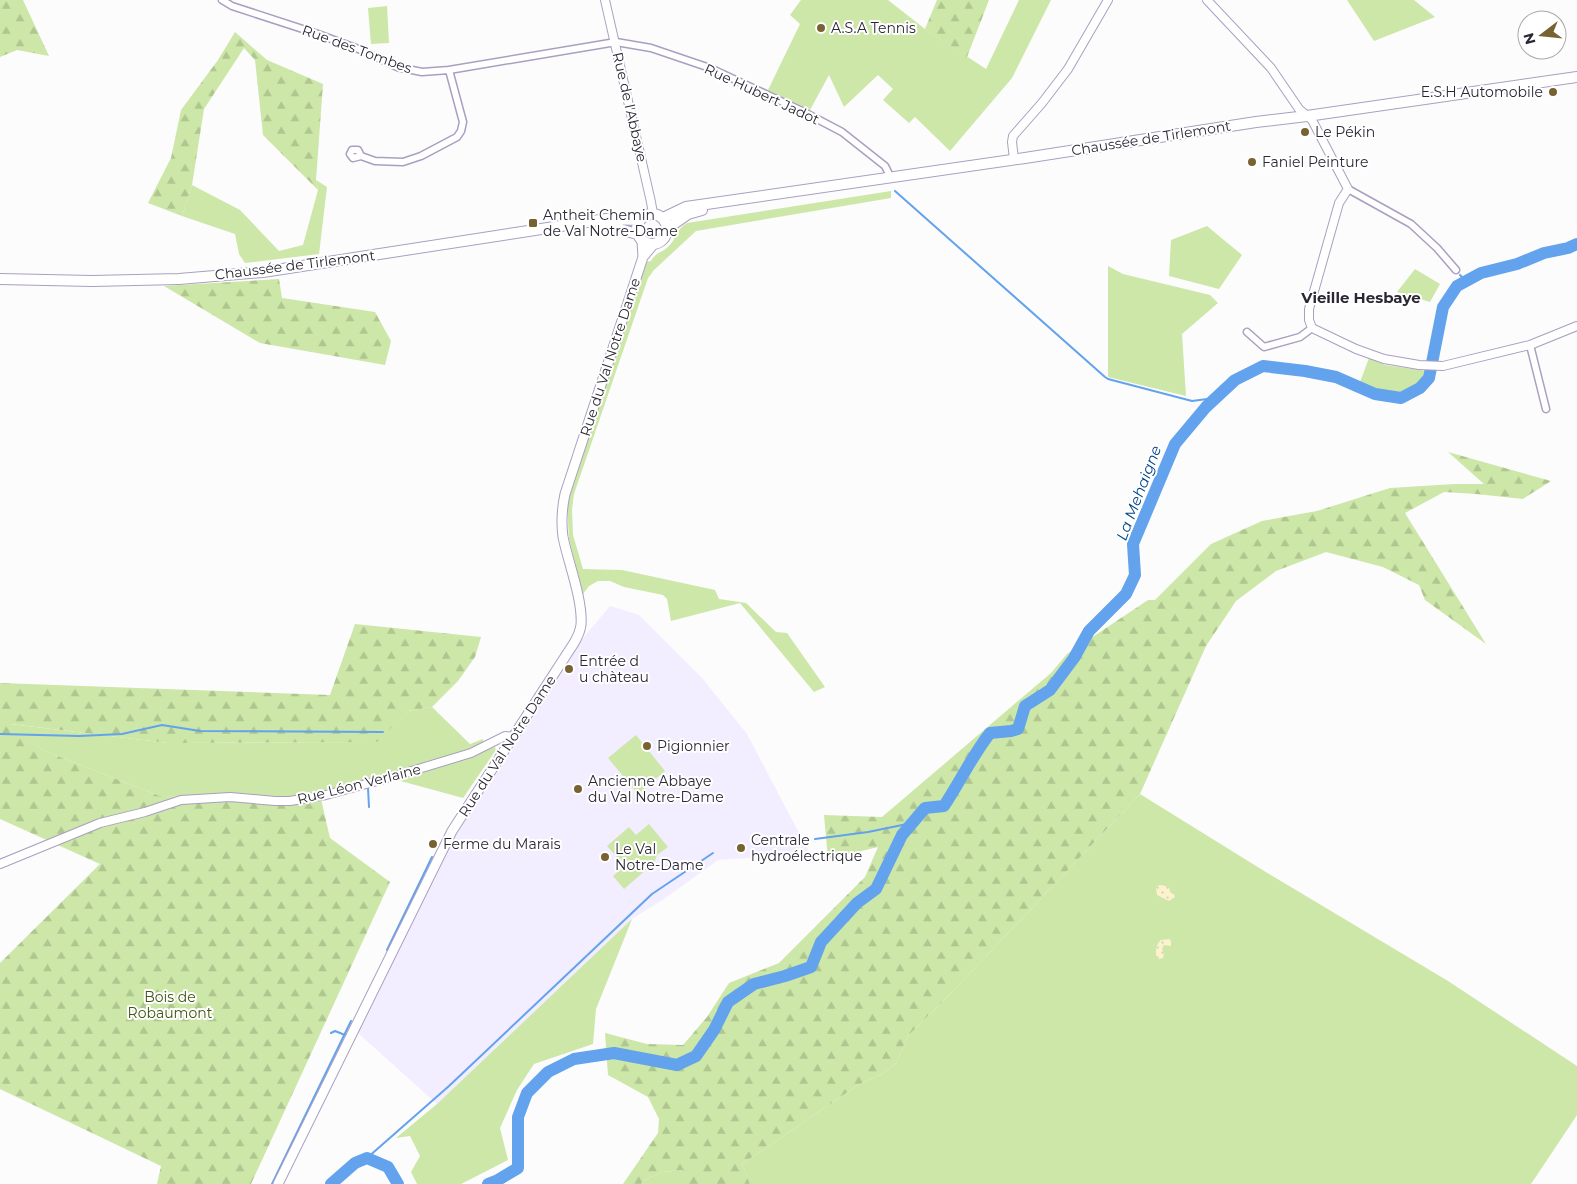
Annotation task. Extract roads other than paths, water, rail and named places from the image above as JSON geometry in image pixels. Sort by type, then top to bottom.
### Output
[{"type":"main road","name":"Chaussée de Tirlemont","points":[[0,279],[179,280],[263,272],[606,219],[640,220],[643,217],[658,216],[686,207],[891,178],[1256,122],[1577,77]]},
{"type":"main road","name":"Chaussée de Tirlemont","points":[[589,223],[605,225],[640,237],[647,244],[654,245],[664,239],[668,228],[688,214],[725,202]]},
{"type":"main road","points":[[658,216],[668,228]]},
{"type":"main road","points":[[640,220],[637,229],[640,237]]},
{"type":"main road","name":"Rue du Val Notre Dame","points":[[640,237],[643,258]]},
{"type":"main road","name":"Rue du Val Notre Dame","points":[[278,1184],[452,831],[574,644],[581,626],[578,603],[563,537],[562,518],[565,494],[643,258],[654,245]]},
{"type":"street","name":"Rue des Tombes","points":[[222,0],[232,6],[361,50],[397,66],[422,72],[450,70],[616,42]]},
{"type":"street","name":"Rue de l'Abbaye","points":[[605,0],[651,202],[658,216]]},
{"type":"street","points":[[1014,159],[1013,136],[1068,69],[1108,0]]},
{"type":"street","points":[[1207,0],[1271,68],[1299,110],[1312,120],[1348,189],[1411,224],[1438,248],[1456,270]]},
{"type":"street","name":"Rue Hubert Jadot","points":[[616,42],[651,48],[710,68],[802,111],[842,132],[885,166],[891,178]]},
{"type":"street","points":[[361,156],[375,161],[403,162],[421,156],[457,137],[461,131],[462,122],[450,70]]},
{"type":"street","points":[[1348,189],[1339,203],[1309,309],[1309,320],[1312,328],[1384,360],[1444,366],[1530,345],[1577,326]]},
{"type":"street","points":[[1247,332],[1264,346],[1300,337],[1312,328]]},
{"type":"street","points":[[1530,345],[1546,409]]},
{"type":"street","name":"Rue Léon Verlaine","points":[[0,864],[100,823],[145,812],[181,800],[230,797],[290,801],[326,795],[471,753],[505,736],[514,737]]},
{"type":"waterway","points":[[895,191],[1108,379],[1192,401],[1215,398]]},
{"type":"waterway","name":"La Mehaigne","points":[[488,1184],[518,1168],[518,1117],[527,1093],[548,1072],[574,1059],[614,1053],[677,1065],[696,1056],[714,1030],[728,1002],[754,984],[811,967],[821,942],[857,903],[876,889],[902,835],[925,808],[944,806],[990,733],[1018,729],[1025,706],[1050,690],[1074,658],[1089,631],[1126,594],[1135,575],[1133,544],[1175,444],[1206,407],[1235,380],[1263,366],[1336,377],[1375,394],[1401,398],[1420,388],[1429,378],[1443,307],[1457,286],[1481,273],[1517,264],[1544,253],[1577,244]]},
{"type":"waterway","points":[[1460,275],[1466,281]]},
{"type":"waterway","points":[[0,734],[79,736],[122,734],[162,725],[200,731],[383,732]]},
{"type":"waterway","points":[[368,788],[369,807]]},
{"type":"waterway","points":[[815,839],[868,832],[912,823]]},
{"type":"waterway","points":[[367,1158],[449,1086],[652,894],[713,853]]},
{"type":"waterway","points":[[387,950],[432,857]]},
{"type":"waterway","points":[[272,1184],[351,1021]]},
{"type":"waterway","points":[[331,1033],[335,1031],[345,1035]]},
{"type":"waterway","name":"La Mehaigne","points":[[331,1184],[355,1163],[367,1158],[388,1167],[398,1184]]},
{"type":"place","name":"A.S.A Tennis","points":[[821,28]]},
{"type":"place","name":"E.S.H Automobile","points":[[1553,92]]},
{"type":"place","name":"Le Pékin","points":[[1305,132]]},
{"type":"place","name":"Faniel Peinture","points":[[1252,162]]},
{"type":"place","name":"Antheit Chemin de Val Notre-Dame","points":[[533,223]]},
{"type":"place","name":"Entrée d u chàteau","points":[[569,669]]},
{"type":"place","name":"Pigionnier","points":[[647,746]]},
{"type":"place","name":"Ancienne Abbaye du Val Notre-Dame","points":[[578,789]]},
{"type":"place","name":"Ferme du Marais","points":[[433,844]]},
{"type":"place","name":"Centrale hydroélectrique","points":[[741,848]]},
{"type":"place","name":"Le Val Notre-Dame","points":[[605,857]]},
{"type":"district","name":"Vieille Hesbaye","points":[[1361,298]]},
{"type":"park label","name":"Bois de Robaumont","points":[[170,1006]]}]
